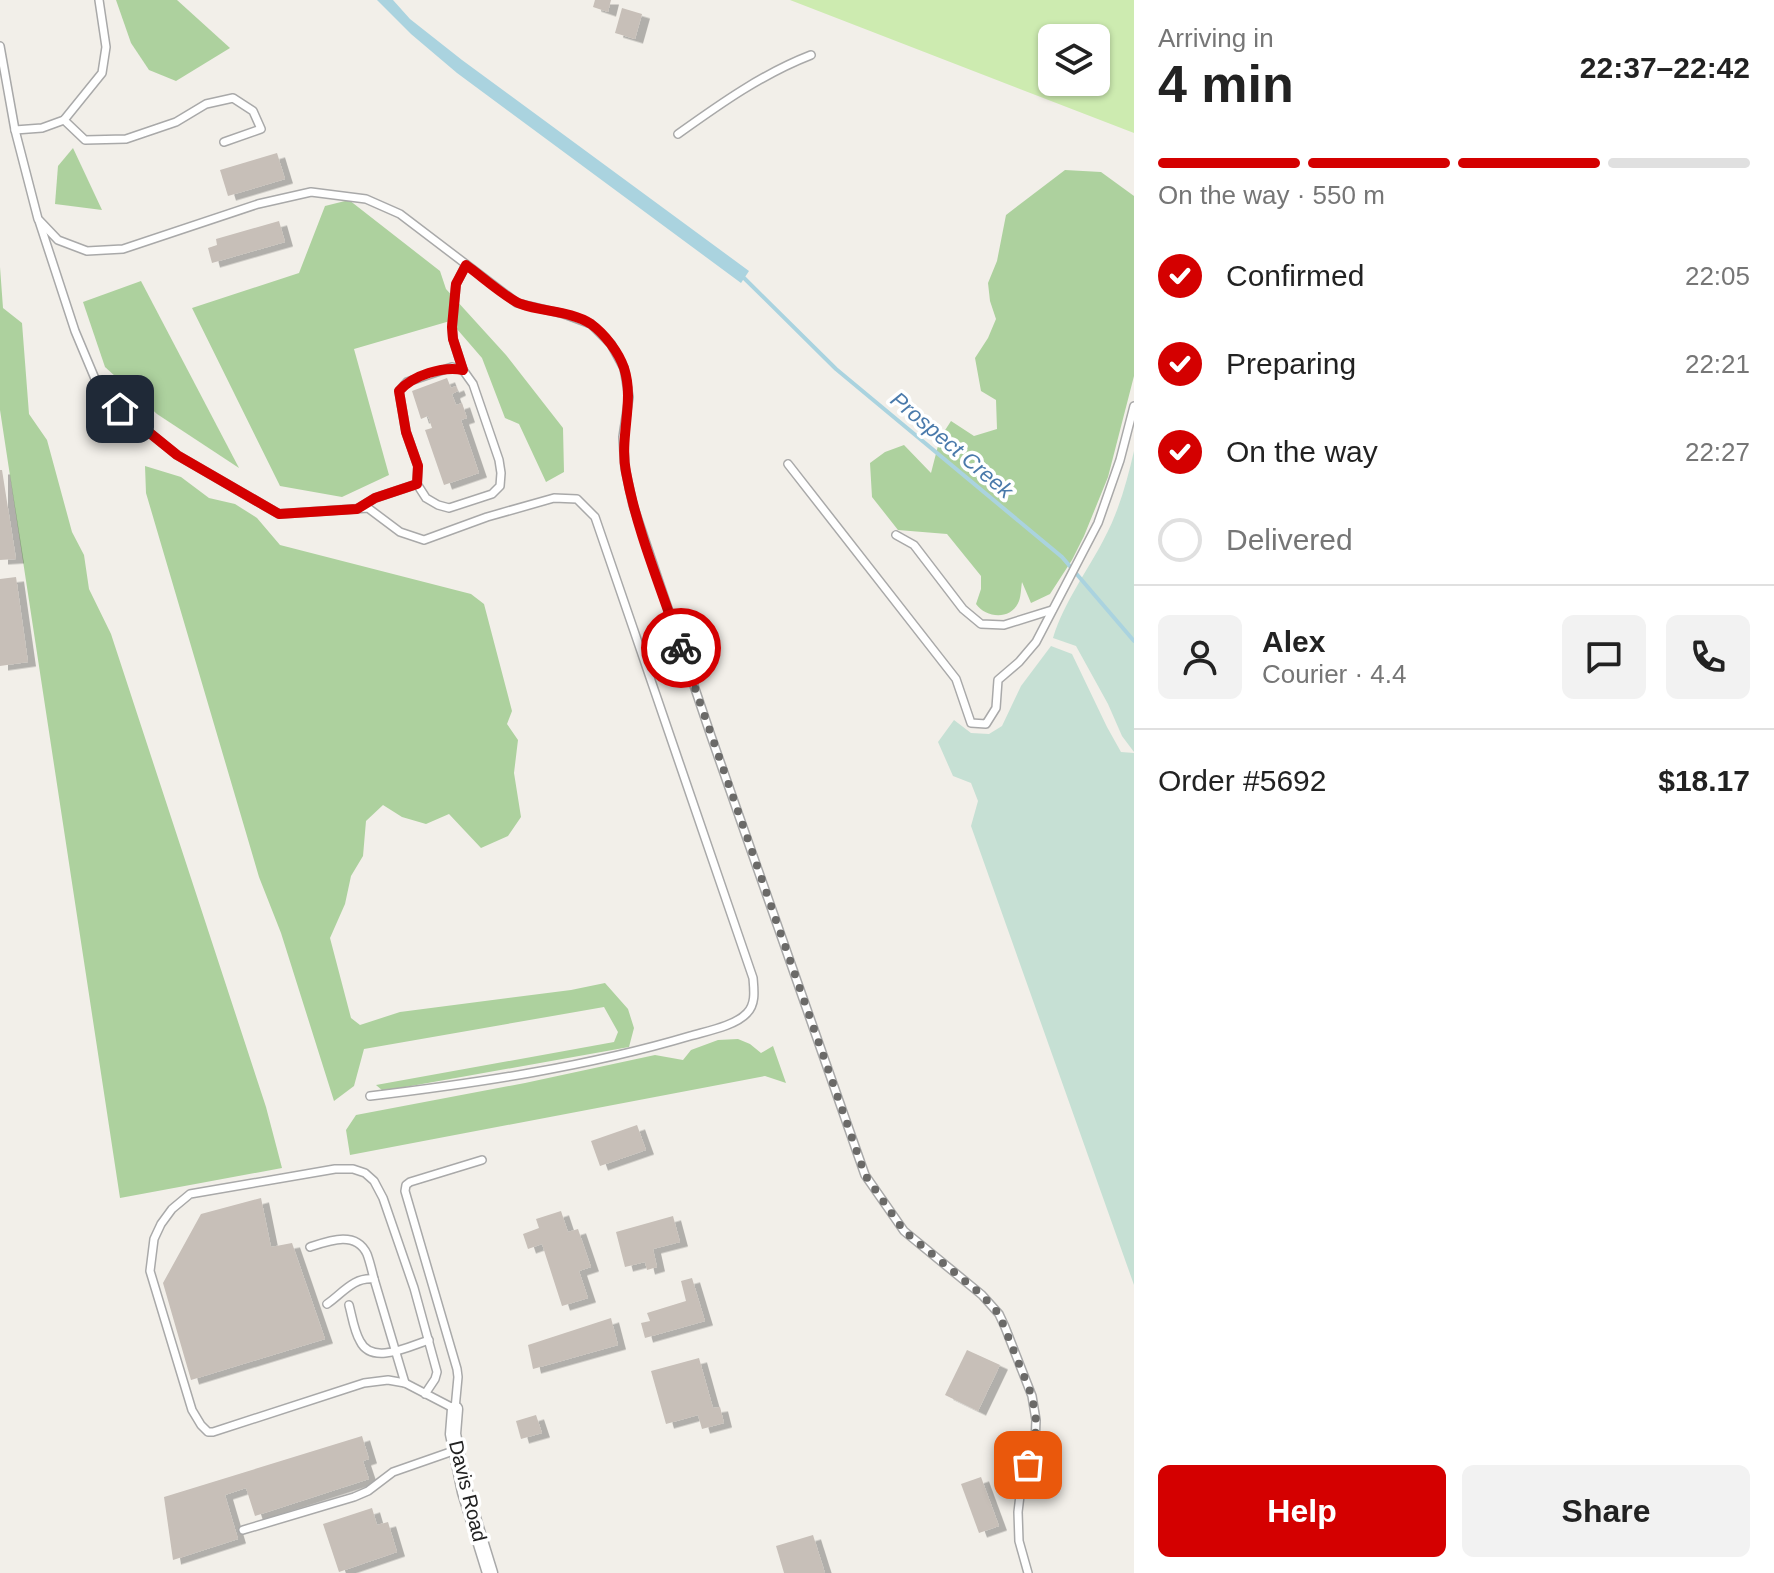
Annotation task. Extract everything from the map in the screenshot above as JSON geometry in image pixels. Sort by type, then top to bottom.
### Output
[{"type":"street","name":"Davis Road","points":[[455,1409],[453,1434],[456,1450],[465,1492],[490,1573]]},
{"type":"lane","points":[[15,130],[42,128],[64,120],[102,73],[106,47],[99,0]]},
{"type":"lane","points":[[0,46],[15,130],[38,219],[75,331],[101,393],[177,455],[279,514],[368,508],[400,532],[424,540],[487,517],[554,498],[577,499],[595,517],[753,978],[754,997],[748,1013],[729,1025],[587,1063],[370,1096]]},
{"type":"lane","points":[[678,134],[748,86],[811,55]]},
{"type":"lane","points":[[64,120],[85,140],[126,139],[176,122],[206,104],[233,98],[253,111],[261,129],[224,142]]},
{"type":"lane","points":[[38,219],[58,240],[87,251],[123,249],[258,204],[311,192],[366,199],[400,214],[517,303],[591,324],[611,344],[624,368],[629,397],[623,437],[625,468],[633,505],[865,1175],[904,1231],[982,1295],[999,1314],[1032,1396],[1036,1420],[1035,1444],[1021,1487],[1018,1512],[1019,1541],[1028,1573]]},
{"type":"lane","points":[[463,370],[452,367],[426,375],[407,382],[399,391],[406,432],[418,466],[417,484],[426,498],[449,508],[492,494],[500,486],[501,473],[473,384],[463,370],[453,339],[456,284],[466,265]]},
{"type":"lane","points":[[788,464],[956,679],[971,723],[986,724],[996,708],[998,680],[1036,642],[1098,523],[1120,460],[1134,406]]},
{"type":"lane","points":[[357,509],[375,498],[417,484]]},
{"type":"lane","points":[[896,535],[914,545],[963,609],[981,624],[1004,625],[1052,610]]},
{"type":"lane","points":[[425,1394],[437,1372],[429,1340],[383,1198],[374,1181],[365,1173],[335,1169],[190,1194],[172,1209],[154,1239],[150,1271],[192,1410],[208,1432],[364,1383],[388,1380],[405,1383],[425,1394],[455,1409],[457,1369],[405,1191],[410,1182],[482,1160]]},
{"type":"lane","points":[[310,1247],[334,1239],[349,1239],[366,1251],[405,1383]]},
{"type":"lane","points":[[327,1304],[356,1281],[374,1279]]},
{"type":"lane","points":[[349,1305],[361,1344],[371,1353],[380,1354],[429,1340]]},
{"type":"lane","points":[[243,1530],[354,1497],[368,1491],[393,1472],[456,1450]]},
{"type":"green space","points":[[116,0],[177,0],[230,48],[176,81],[149,70],[131,43]]},
{"type":"green space","points":[[790,0],[1134,0],[1134,133],[1038,96],[1110,96],[1110,24],[1038,24],[1038,96]]},
{"type":"green space","points":[[73,148],[102,210],[55,204],[58,166]]},
{"type":"green space","points":[[1065,170],[1101,172],[1134,196],[1134,376],[1108,477],[1072,560],[1050,594],[1031,603],[1022,582],[1020,599],[1015,607],[998,615],[980,609],[976,604],[981,576],[947,534],[898,530],[872,497],[870,463],[885,452],[904,445],[931,473],[940,438],[951,421],[974,436],[997,429],[996,400],[981,391],[975,358],[996,319],[988,283],[997,261],[1006,215]]},
{"type":"green space","points":[[349,200],[440,271],[446,289],[506,355],[563,428],[564,472],[546,482],[519,424],[505,418],[482,358],[450,321],[354,349],[389,475],[342,497],[280,486],[192,308],[299,273],[325,206]]},
{"type":"green space","points":[[0,267],[3,308],[22,323],[29,414],[47,440],[72,532],[84,555],[89,589],[111,634],[266,1107],[282,1168],[120,1198],[0,410]]},
{"type":"green space","points":[[141,281],[239,468],[157,414],[105,367],[83,302]]},
{"type":"green space","points":[[1134,451],[1134,752],[1122,736],[1076,646],[1053,638],[1069,600],[1114,518]]},
{"type":"green space","points":[[145,466],[181,477],[209,498],[235,504],[257,518],[280,545],[471,594],[484,604],[512,711],[507,724],[518,740],[514,773],[521,817],[508,836],[481,848],[449,814],[426,824],[402,817],[383,805],[366,821],[363,856],[351,876],[345,904],[330,938],[351,1018],[360,1025],[400,1012],[605,983],[628,1009],[634,1028],[629,1047],[383,1091],[376,1085],[614,1042],[618,1032],[604,1007],[364,1049],[354,1086],[334,1101],[281,933],[259,877],[146,493]]},
{"type":"green space","points":[[1051,646],[1072,654],[1121,752],[1134,753],[1134,1285],[971,826],[978,801],[971,783],[953,776],[938,742],[954,720],[971,733],[989,734],[1002,726],[1021,686]]},
{"type":"green space","points":[[738,1039],[761,1053],[773,1046],[786,1083],[765,1076],[350,1155],[346,1130],[356,1115],[655,1055],[683,1060],[691,1050],[718,1040]]},
{"type":"water","points":[[377,0],[393,0],[410,19],[462,60],[749,271],[741,283],[457,73]]},
{"type":"building","points":[[595,0],[611,0],[608,12],[593,7]]},
{"type":"building","points":[[622,8],[642,14],[635,39],[615,33]]},
{"type":"building","points":[[277,153],[285,179],[228,196],[220,170]]},
{"type":"building","points":[[279,221],[285,242],[212,263],[208,248],[217,245],[216,239]]},
{"type":"building","points":[[447,378],[451,388],[456,386],[458,391],[452,394],[456,405],[462,403],[467,418],[461,420],[479,473],[444,485],[425,430],[432,428],[428,416],[421,419],[412,391]]},
{"type":"building","points":[[2,470],[16,559],[0,560]]},
{"type":"building","points":[[16,577],[28,662],[0,666],[0,579]]},
{"type":"building","points":[[637,1125],[646,1150],[600,1166],[591,1141]]},
{"type":"building","points":[[261,1198],[271,1247],[292,1243],[325,1339],[191,1380],[163,1283],[201,1214]]},
{"type":"building","points":[[561,1211],[568,1232],[578,1229],[591,1267],[579,1271],[588,1298],[562,1306],[542,1244],[528,1249],[523,1234],[539,1228],[536,1219]]},
{"type":"building","points":[[673,1216],[680,1242],[653,1249],[657,1267],[647,1270],[645,1262],[625,1267],[616,1232]]},
{"type":"building","points":[[692,1278],[705,1321],[645,1338],[641,1323],[650,1321],[647,1313],[686,1301],[681,1281]]},
{"type":"building","points":[[611,1318],[618,1345],[533,1369],[528,1345]]},
{"type":"building","points":[[967,1350],[1000,1365],[978,1411],[945,1395]]},
{"type":"building","points":[[699,1358],[713,1408],[720,1407],[724,1423],[702,1429],[698,1415],[666,1424],[651,1371]]},
{"type":"building","points":[[536,1415],[542,1433],[521,1439],[516,1421]]},
{"type":"building","points":[[362,1436],[369,1459],[363,1461],[369,1479],[255,1516],[246,1488],[225,1495],[238,1539],[173,1560],[164,1497]]},
{"type":"building","points":[[981,1477],[999,1526],[979,1533],[961,1484]]},
{"type":"building","points":[[372,1508],[377,1525],[388,1522],[397,1552],[339,1572],[323,1524]]},
{"type":"building","points":[[813,1535],[825,1573],[784,1573],[776,1546]]},
{"type":"waterway","name":"Prospect Creek","points":[[744,278],[836,369],[1062,557],[1134,641]]},
{"type":"way so far","points":[[681,648],[865,1175],[904,1231],[982,1295],[999,1314],[1032,1396],[1036,1420],[1035,1444],[1028,1465]]},
{"type":"route","points":[[120,409],[177,455],[279,514],[357,509],[375,498],[417,484],[418,466],[406,432],[399,391],[407,382],[426,375],[452,367],[463,370],[452,327],[456,284],[466,265],[517,303],[591,324],[611,344],[624,368],[629,397],[623,437],[625,468],[633,505],[681,648]]}]
